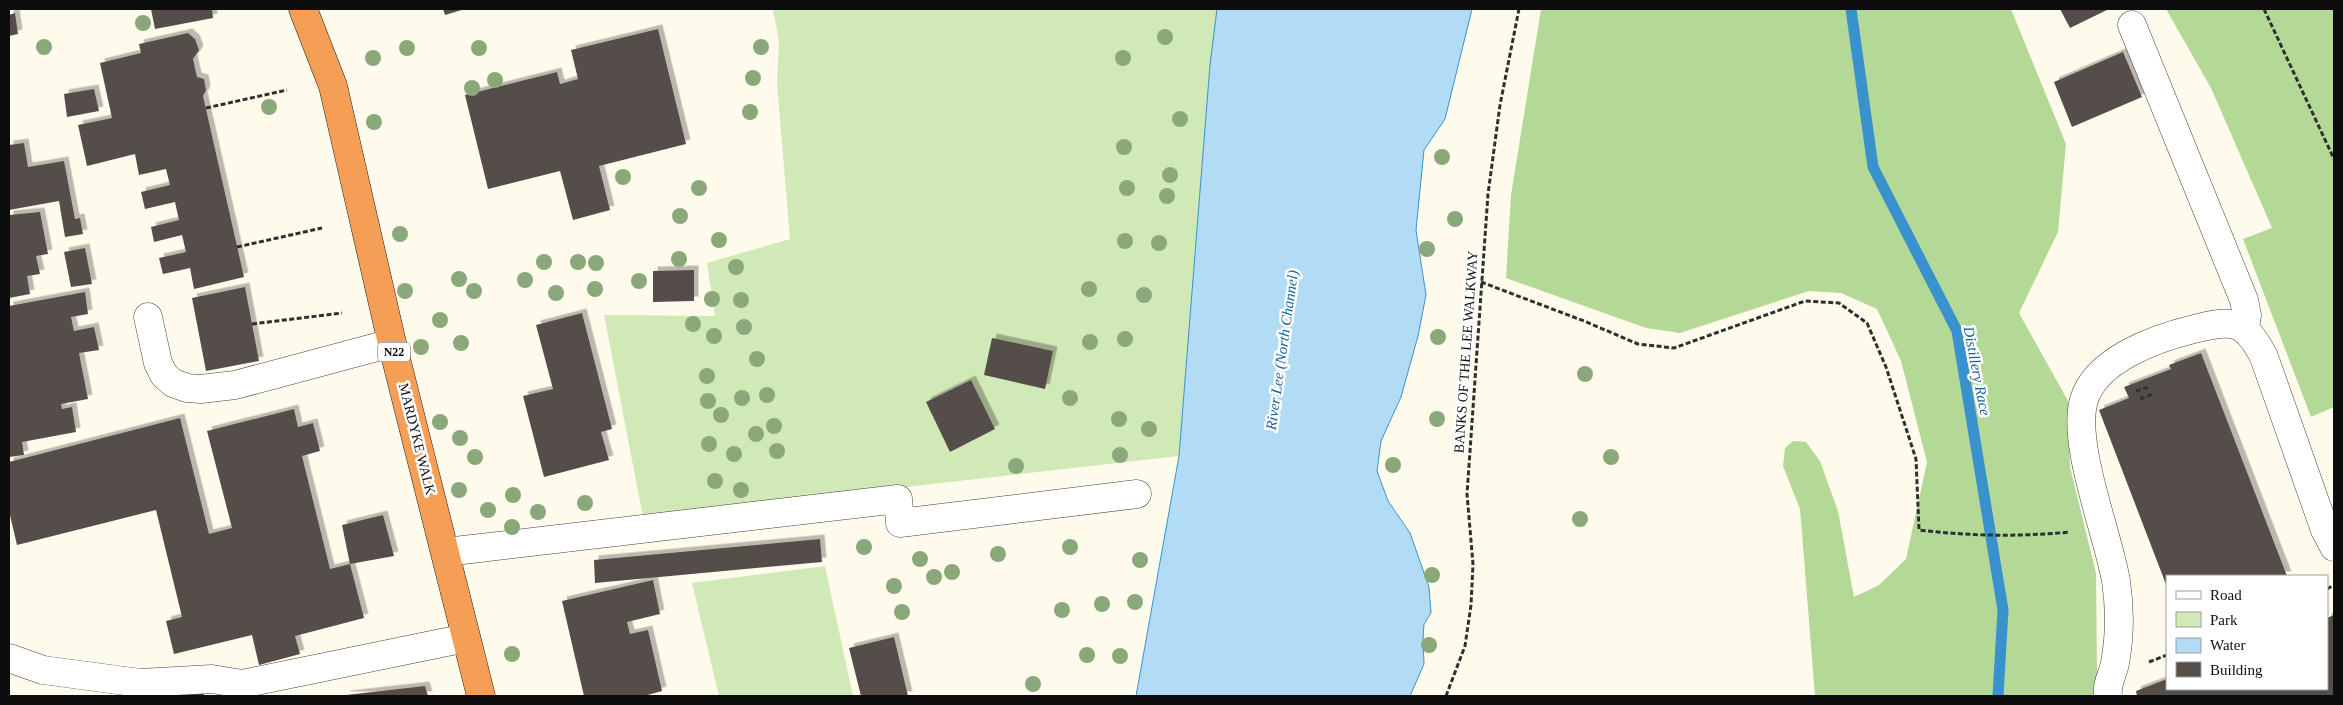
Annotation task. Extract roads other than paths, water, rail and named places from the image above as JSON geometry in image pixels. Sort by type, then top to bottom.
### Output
[{"type":"highway","name":"MARDYKE WALK","points":[[303,9],[333,86],[392,342],[481,696]]},
{"type":"lane","points":[[2132,24],[2244,300],[2247,315],[2244,327]]},
{"type":"lane","points":[[148,317],[158,362],[164,375],[173,382],[187,388],[201,389],[235,385],[392,342]]},
{"type":"lane","points":[[2108,696],[2107,691],[2115,663],[2120,614],[2116,580],[2086,461],[2081,424],[2084,399],[2098,375],[2116,361],[2139,348],[2176,334],[2206,326],[2227,324],[2244,327],[2254,338],[2264,357],[2325,530],[2334,547]]},
{"type":"lane","points":[[446,552],[898,499],[900,523],[1137,494]]},
{"type":"lane","points":[[9,658],[43,670],[140,683],[212,679],[242,684],[466,638]]},
{"type":"water","name":"River Lee (North Channel)","points":[[1217,9],[1472,9],[1445,119],[1424,150],[1416,230],[1426,295],[1418,336],[1401,397],[1381,441],[1377,471],[1388,501],[1410,533],[1429,587],[1431,613],[1424,624],[1424,664],[1410,696],[1136,696],[1179,456],[1210,65]]},
{"type":"waterway","name":"Distillery Race","points":[[1851,9],[1873,167],[1957,331],[2003,610],[1998,696]]}]
